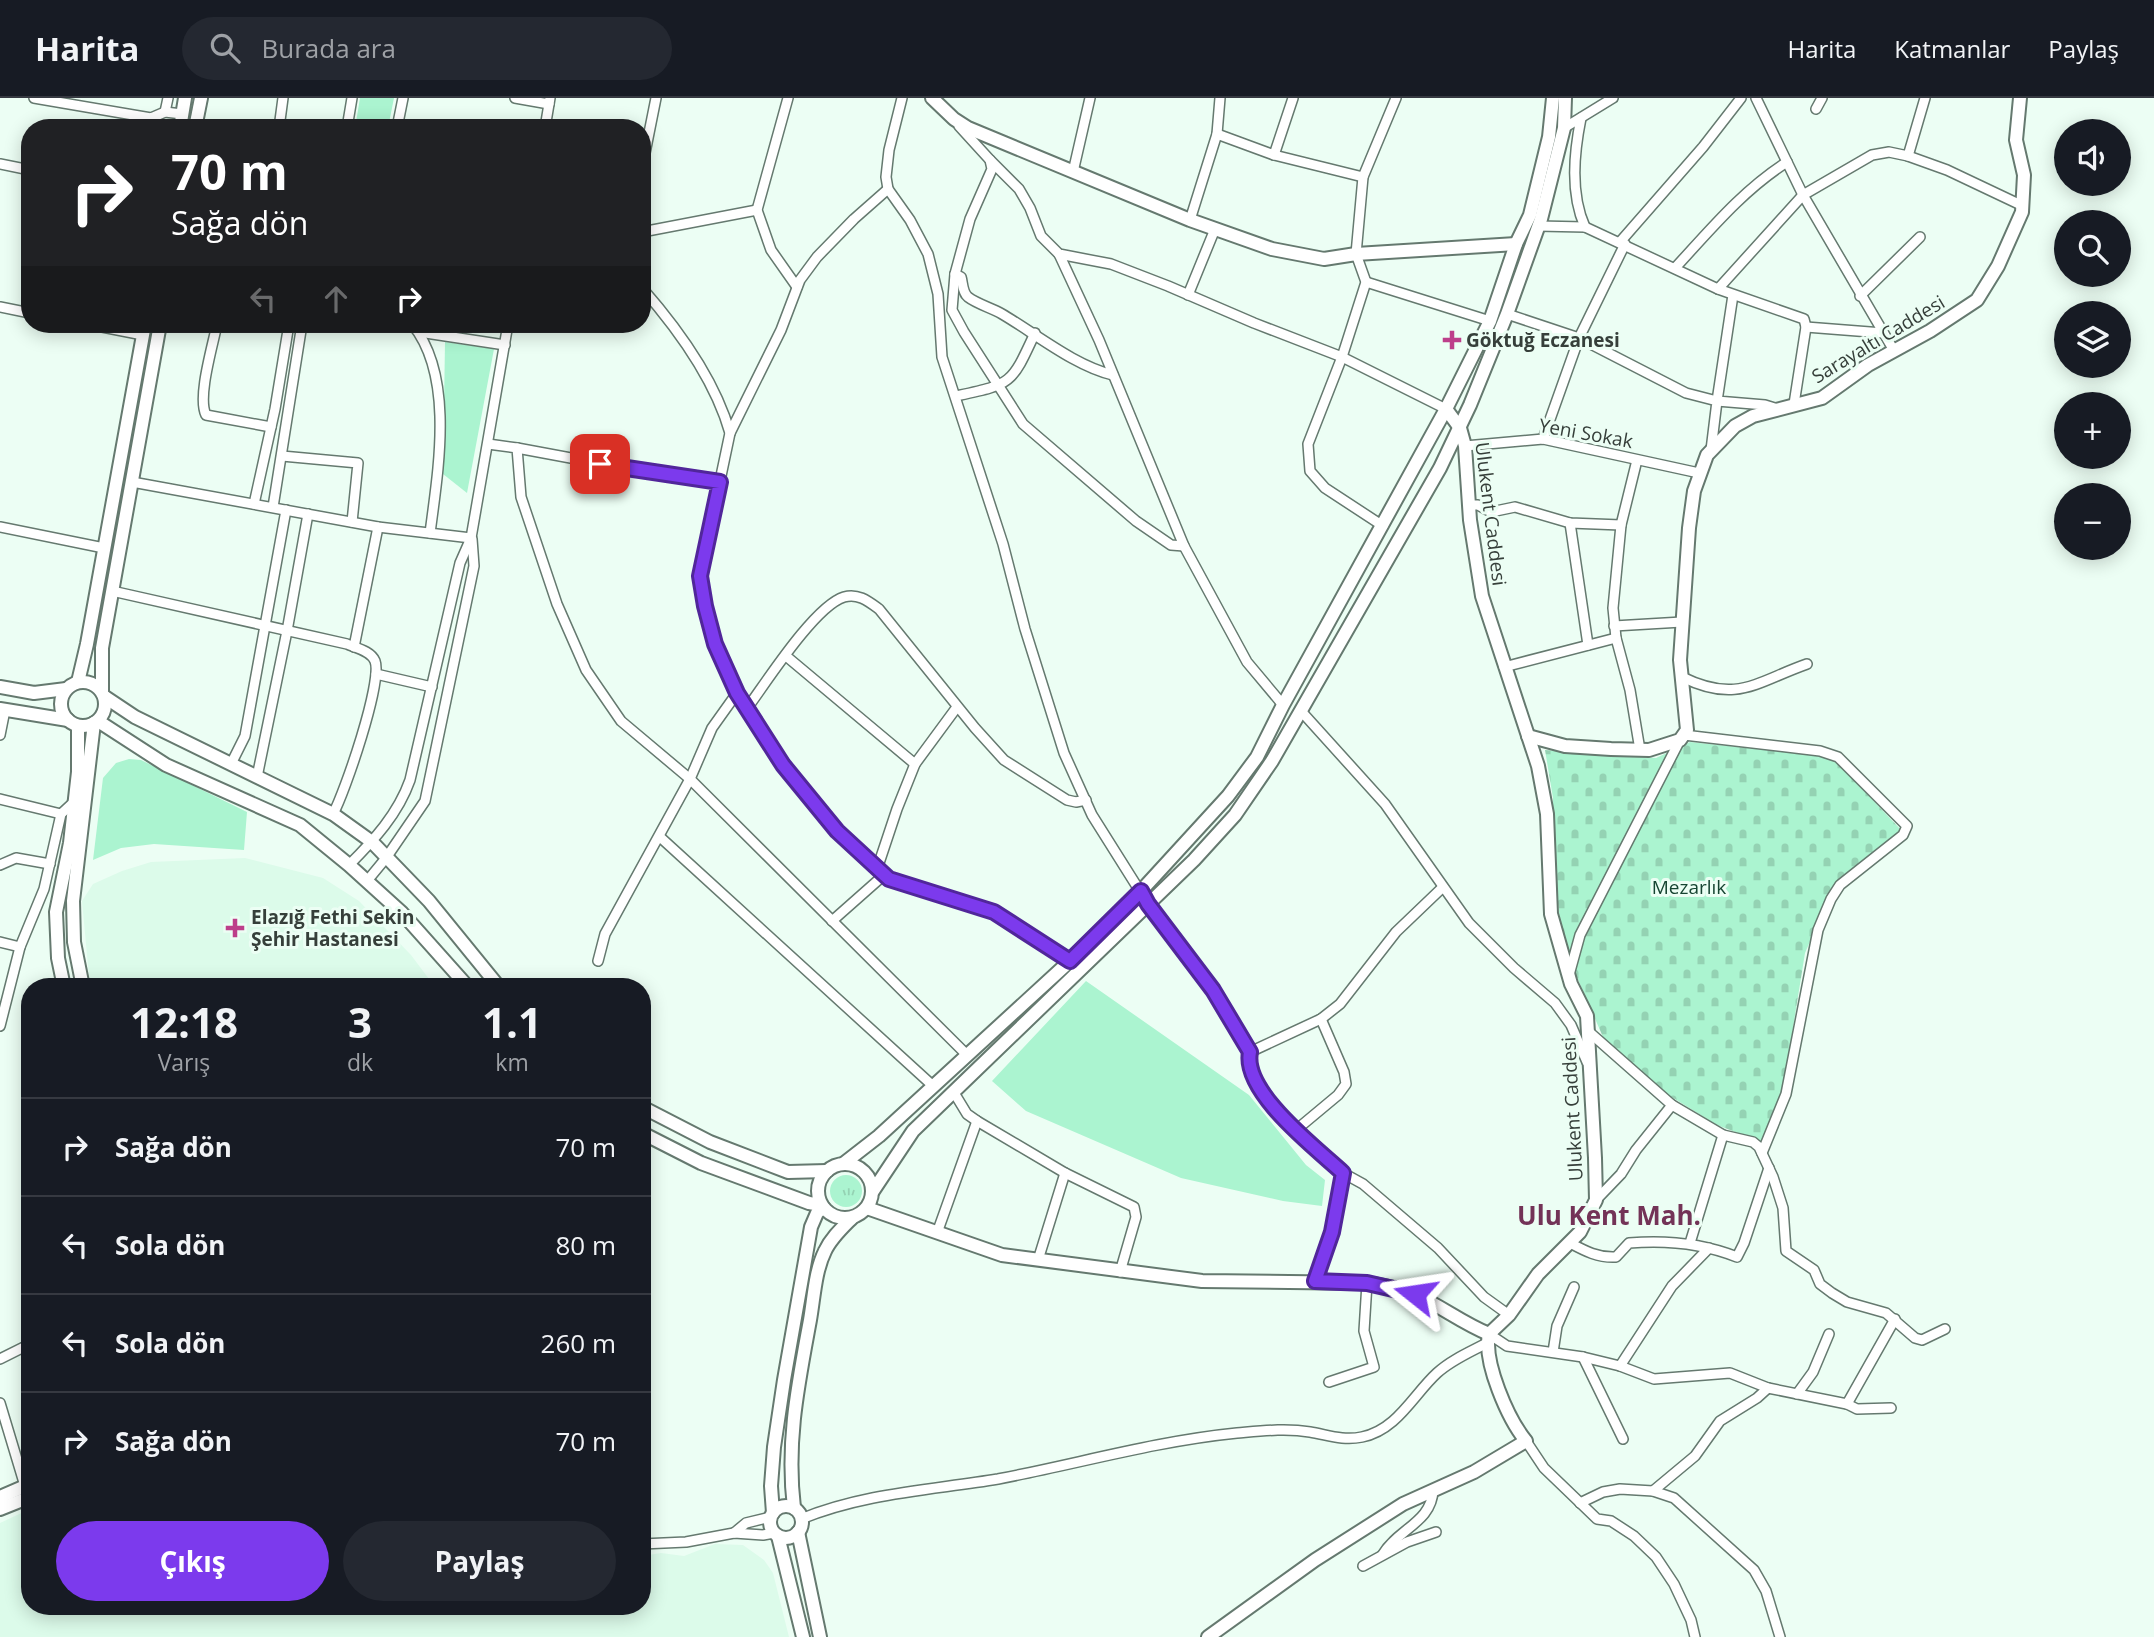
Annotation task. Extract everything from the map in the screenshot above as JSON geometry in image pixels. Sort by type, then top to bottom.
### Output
[{"type":"street","points":[[34,98],[151,118],[165,112]]},
{"type":"street","points":[[165,112],[168,98]]},
{"type":"street","points":[[181,119],[185,98]]},
{"type":"street","points":[[197,119],[201,98]]},
{"type":"street","points":[[280,119],[283,98]]},
{"type":"street","points":[[348,119],[352,98]]},
{"type":"street","points":[[399,119],[403,98]]},
{"type":"street","points":[[515,98],[550,101],[547,119]]},
{"type":"street","points":[[651,123],[656,98]]},
{"type":"street","points":[[788,98],[757,210],[771,250],[797,288]]},
{"type":"street","points":[[902,98],[889,150],[886,177],[888,189],[910,220],[928,254],[938,294],[942,357],[1003,544],[1025,629],[1064,753],[1092,815],[1148,904],[1213,990],[1250,1052],[1248,1063],[1258,1085],[1283,1118],[1343,1173],[1363,1184],[1438,1248],[1484,1297],[1510,1315]]},
{"type":"street","points":[[932,98],[1019,190],[1030,208],[1041,236],[1059,254],[1184,546],[1247,662],[1283,705]]},
{"type":"street","points":[[1073,172],[1090,98]]},
{"type":"street","points":[[1190,220],[1217,134],[1220,98]]},
{"type":"street","points":[[1274,155],[1293,98]]},
{"type":"street","points":[[1383,526],[1325,488],[1310,471],[1308,444],[1342,356],[1366,282],[1356,254],[1363,177],[1396,98]]},
{"type":"street","points":[[651,1112],[710,1142],[788,1172],[827,1171],[843,1164],[879,1136],[1070,961],[1141,891],[1228,796],[1256,757],[1446,409],[1490,321],[1516,244],[1530,215],[1546,150],[1553,98]]},
{"type":"street","name":"Ulukent Caddesi","points":[[1460,428],[1507,314],[1538,226],[1564,128],[1565,98]]},
{"type":"street","points":[[1564,128],[1613,98]]},
{"type":"street","points":[[1543,439],[1579,338],[1622,243],[1741,98]]},
{"type":"street","points":[[1756,98],[1803,195],[1893,349]]},
{"type":"street","points":[[1816,109],[1822,98]]},
{"type":"street","points":[[1908,156],[1925,98]]},
{"type":"street","name":"Sarayaltı Caddesi","points":[[1682,737],[1687,730],[1680,660],[1682,622],[1689,528],[1699,473],[1712,450],[1735,426],[1753,416],[1822,398],[1893,349],[1930,331],[1977,300],[1998,266],[2023,206],[2024,176],[2016,141],[2020,98]]},
{"type":"street","points":[[165,112],[177,119]]},
{"type":"street","points":[[1581,118],[1575,146],[1575,166],[1577,209],[1585,227]]},
{"type":"street","points":[[954,119],[968,128],[1190,220],[1272,249],[1324,259],[1356,254],[1516,244]]},
{"type":"street","points":[[1217,134],[1274,155],[1363,177]]},
{"type":"street","points":[[1718,289],[1803,195],[1872,155],[1889,152],[1908,156],[1947,170],[2023,206]]},
{"type":"street","points":[[990,160],[992,169],[970,219],[955,274],[952,310],[997,387],[1023,425],[1136,521],[1171,545],[1184,546]]},
{"type":"street","points":[[1675,268],[1738,200],[1763,177],[1787,162]]},
{"type":"street","points":[[0,164],[21,168]]},
{"type":"street","points":[[888,189],[817,257],[797,288],[781,330],[730,433],[723,456],[700,576],[715,644],[737,693],[791,774],[837,831],[881,872],[889,879],[994,912],[1070,961]]},
{"type":"street","points":[[651,230],[757,210]]},
{"type":"street","points":[[1538,226],[1585,227],[1718,289],[1804,319],[1806,327],[1794,404]]},
{"type":"street","points":[[1188,295],[1215,229]]},
{"type":"street","points":[[1860,296],[1920,237]]},
{"type":"street","points":[[1059,254],[1111,264],[1342,356],[1446,409]]},
{"type":"street","points":[[955,274],[961,277],[964,293],[969,298],[990,307],[1101,372],[1113,375]]},
{"type":"street","points":[[1366,282],[1490,321]]},
{"type":"street","points":[[1712,450],[1733,295]]},
{"type":"street","points":[[651,298],[693,356],[724,412],[730,433]]},
{"type":"street","points":[[0,307],[21,311]]},
{"type":"street","points":[[1507,314],[1579,338],[1686,393],[1717,401],[1765,405],[1779,409]]},
{"type":"street","points":[[1806,327],[1883,333]]},
{"type":"street","points":[[78,682],[143,333]]},
{"type":"street","points":[[81,978],[74,942],[73,901],[96,722],[105,710],[102,648],[158,333]]},
{"type":"street","points":[[215,333],[203,396],[206,415],[271,427]]},
{"type":"street","points":[[254,504],[287,333]]},
{"type":"street","points":[[273,508],[301,333]]},
{"type":"street","points":[[419,333],[437,377],[438,471],[430,533]]},
{"type":"street","points":[[426,333],[505,345]]},
{"type":"street","points":[[349,865],[372,842],[402,803],[410,780],[460,563],[471,538],[507,333]]},
{"type":"street","points":[[956,397],[997,387],[1014,374],[1035,333]]},
{"type":"street","name":"Ulukent Caddesi","points":[[1446,409],[1460,428],[1465,446],[1469,505],[1482,596],[1538,766],[1547,814],[1551,914],[1569,977],[1587,1016],[1596,1200],[1580,1233],[1538,1274],[1510,1315],[1488,1338]]},
{"type":"street","points":[[820,1637],[790,1472],[791,1442],[820,1263],[830,1242],[852,1218],[867,1208],[873,1191],[912,1131],[1194,860],[1235,815],[1272,761],[1440,468],[1460,428]]},
{"type":"street","name":"Yeni Sokak","points":[[1465,446],[1543,439],[1699,473]]},
{"type":"street","points":[[488,444],[650,473],[720,482]]},
{"type":"street","points":[[517,448],[521,497],[557,604],[586,670],[621,720],[690,779],[966,1054]]},
{"type":"street","points":[[282,456],[358,463],[352,522]]},
{"type":"street","points":[[1637,460],[1621,525],[1614,626],[1630,690],[1640,750]]},
{"type":"street","points":[[132,482],[378,527],[471,538]]},
{"type":"street","points":[[1469,505],[1478,505],[1491,512],[1515,508],[1570,523],[1621,525]]},
{"type":"street","points":[[231,764],[245,736],[286,510]]},
{"type":"street","points":[[257,778],[288,631],[308,514]]},
{"type":"street","points":[[1570,523],[1588,645]]},
{"type":"street","points":[[0,527],[104,548]]},
{"type":"street","points":[[354,647],[378,527]]},
{"type":"street","points":[[367,881],[425,801],[474,566],[471,538]]},
{"type":"street","points":[[112,591],[354,647],[375,660],[376,674],[362,740],[343,797],[333,814]]},
{"type":"street","points":[[748,707],[786,656],[829,606],[845,597],[858,596],[879,608],[957,707],[1004,760],[1067,800],[1086,800]]},
{"type":"street","points":[[1614,626],[1682,622]]},
{"type":"street","points":[[1504,667],[1616,638]]},
{"type":"street","points":[[786,656],[915,764]]},
{"type":"street","points":[[1682,677],[1720,691],[1734,690],[1754,687],[1807,664]]},
{"type":"street","points":[[376,674],[432,687]]},
{"type":"street","points":[[0,687],[34,693],[66,689],[78,682],[91,682],[135,717],[333,814],[372,842],[429,901],[492,978]]},
{"type":"street","points":[[62,978],[58,958],[56,912],[70,843],[78,772],[73,723],[61,709],[66,689]]},
{"type":"street","points":[[598,961],[605,934],[660,837],[690,779],[712,728],[737,693]]},
{"type":"street","points":[[832,921],[881,872],[897,808],[915,764],[957,707]]},
{"type":"street","points":[[0,735],[2,710],[73,723],[96,722],[166,765],[300,825],[402,913],[460,978]]},
{"type":"street","points":[[1301,711],[1385,804],[1469,923],[1514,968],[1555,1003],[1571,1025],[1590,1070]]},
{"type":"street","points":[[1528,736],[1565,746],[1640,750],[1649,750],[1682,737],[1820,751],[1838,757],[1907,826],[1903,835],[1840,885],[1831,899],[1818,930],[1786,1094],[1762,1153]]},
{"type":"street","points":[[1569,977],[1580,934],[1682,737]]},
{"type":"street","points":[[0,799],[61,814]]},
{"type":"street","points":[[0,1026],[20,947],[37,908],[50,864],[61,814],[74,802]]},
{"type":"street","points":[[660,837],[932,1085]]},
{"type":"street","points":[[0,865],[16,858],[50,864]]},
{"type":"street","points":[[1250,1052],[1321,1019],[1340,1004],[1396,932],[1443,887]]},
{"type":"street","points":[[0,942],[20,947]]},
{"type":"street","points":[[1296,1130],[1338,1095],[1346,1084],[1321,1019]]},
{"type":"street","points":[[1588,1031],[1672,1105],[1723,1135],[1753,1142],[1769,1168],[1783,1208],[1786,1251],[1814,1270],[1820,1284],[1847,1301],[1886,1313],[1914,1338],[1922,1340],[1945,1329]]},
{"type":"street","points":[[953,1091],[967,1114],[977,1121],[1065,1173],[1134,1207],[1136,1217],[1120,1272]]},
{"type":"street","points":[[1596,1200],[1621,1174],[1636,1150],[1672,1105]]},
{"type":"street","points":[[937,1233],[977,1121]]},
{"type":"street","points":[[1690,1243],[1723,1135]]},
{"type":"street","points":[[651,1138],[701,1163],[822,1206],[835,1216],[852,1218]]},
{"type":"street","points":[[843,1164],[860,1168],[867,1174],[873,1191]]},
{"type":"street","points":[[1570,1243],[1605,1258],[1616,1257],[1629,1242],[1690,1243],[1737,1257],[1769,1168]]},
{"type":"street","points":[[803,1637],[776,1535],[770,1525],[772,1468],[784,1380],[811,1227],[822,1206],[818,1187],[827,1171]]},
{"type":"street","points":[[1038,1260],[1065,1173]]},
{"type":"street","points":[[1315,1281],[1332,1232],[1343,1173]]},
{"type":"street","points":[[867,1208],[1002,1255],[1202,1281],[1367,1283],[1415,1294],[1488,1338],[1507,1346],[1583,1357],[1620,1366],[1654,1379],[1730,1373],[1768,1388],[1847,1404],[1857,1409],[1891,1408]]},
{"type":"street","points":[[1620,1366],[1672,1286],[1709,1248]]},
{"type":"street","points":[[1329,1382],[1374,1367],[1364,1331],[1367,1283]]},
{"type":"street","points":[[1553,1352],[1557,1326],[1574,1287]]},
{"type":"street","points":[[1847,1404],[1895,1319]]},
{"type":"street","points":[[1797,1394],[1813,1372],[1829,1334]]},
{"type":"street","points":[[651,1543],[705,1539],[734,1533],[791,1537],[798,1520],[825,1509],[883,1495],[997,1479],[1169,1442],[1283,1430],[1311,1432],[1338,1439],[1363,1437],[1389,1425],[1438,1372],[1488,1338]]},
{"type":"street","points":[[1488,1338],[1489,1365],[1501,1395],[1544,1468],[1597,1519],[1611,1521],[1623,1528],[1656,1557],[1674,1584],[1691,1620],[1695,1637]]},
{"type":"street","points":[[0,1359],[21,1348]]},
{"type":"street","points":[[1583,1357],[1623,1439]]},
{"type":"street","points":[[1653,1491],[1695,1456],[1720,1422],[1768,1388]]},
{"type":"street","points":[[0,1403],[21,1468]]},
{"type":"street","points":[[1208,1637],[1315,1560],[1403,1504],[1474,1472],[1526,1441]]},
{"type":"street","points":[[1580,1503],[1603,1492],[1620,1489],[1653,1491],[1674,1499],[1754,1570],[1766,1591],[1780,1637]]},
{"type":"street","points":[[1383,1554],[1394,1539],[1424,1516],[1430,1507],[1433,1490]]},
{"type":"street","points":[[0,1497],[21,1491]]},
{"type":"street","points":[[0,1509],[21,1494]]},
{"type":"street","points":[[734,1533],[746,1522],[772,1515],[780,1507],[798,1520]]},
{"type":"street","points":[[1363,1566],[1407,1542],[1436,1532]]},
{"type":"shaded area","name":"Elazığ Fethi Sekin Şehir Hastanesi","points":[[245,858],[323,878],[359,901],[411,955],[428,978],[89,978],[82,901],[93,884],[151,862]]},
{"type":"shaded area","points":[[21,1513],[21,1615],[651,1615],[651,1555],[684,1556],[715,1544],[743,1545],[764,1560],[773,1573],[789,1637],[0,1637],[0,1523]]},
{"type":"green space","points":[[360,98],[394,98],[390,119],[356,119]]},
{"type":"green space","points":[[445,342],[494,349],[467,493],[443,474]]},
{"type":"green space","name":"Mezarlık","points":[[1690,742],[1832,757],[1903,832],[1836,882],[1805,953],[1782,1096],[1764,1143],[1717,1125],[1652,1085],[1603,1037],[1576,975],[1560,921],[1551,842],[1553,798],[1545,750],[1656,758]]},
{"type":"green space","points":[[129,759],[141,760],[247,812],[244,850],[154,844],[121,848],[93,860],[103,778],[116,763]]},
{"type":"green space","points":[[1086,981],[1249,1095],[1306,1165],[1325,1180],[1322,1206],[1283,1201],[1181,1178],[1026,1111],[992,1081]]},
{"type":"green space","points":[[846,1175],[857,1180],[862,1191],[857,1202],[846,1207],[835,1202],[830,1191],[835,1180]]},
{"type":"place","name":"Göktuğ Eczanesi","points":[[1452,340]]},
{"type":"place","name":"Elazığ Fethi Sekin Şehir Hastanesi","points":[[235,928]]},
{"type":"district","name":"Ulu Kent Mah.","points":[[1609,1216]]},
{"type":"route","points":[[600,464],[720,482],[700,576],[715,644],[737,693],[783,765],[837,831],[889,879],[994,912],[1070,961],[1141,891],[1213,990],[1250,1052],[1248,1063],[1258,1085],[1283,1118],[1343,1173],[1332,1232],[1315,1281],[1367,1283],[1415,1294]]}]
